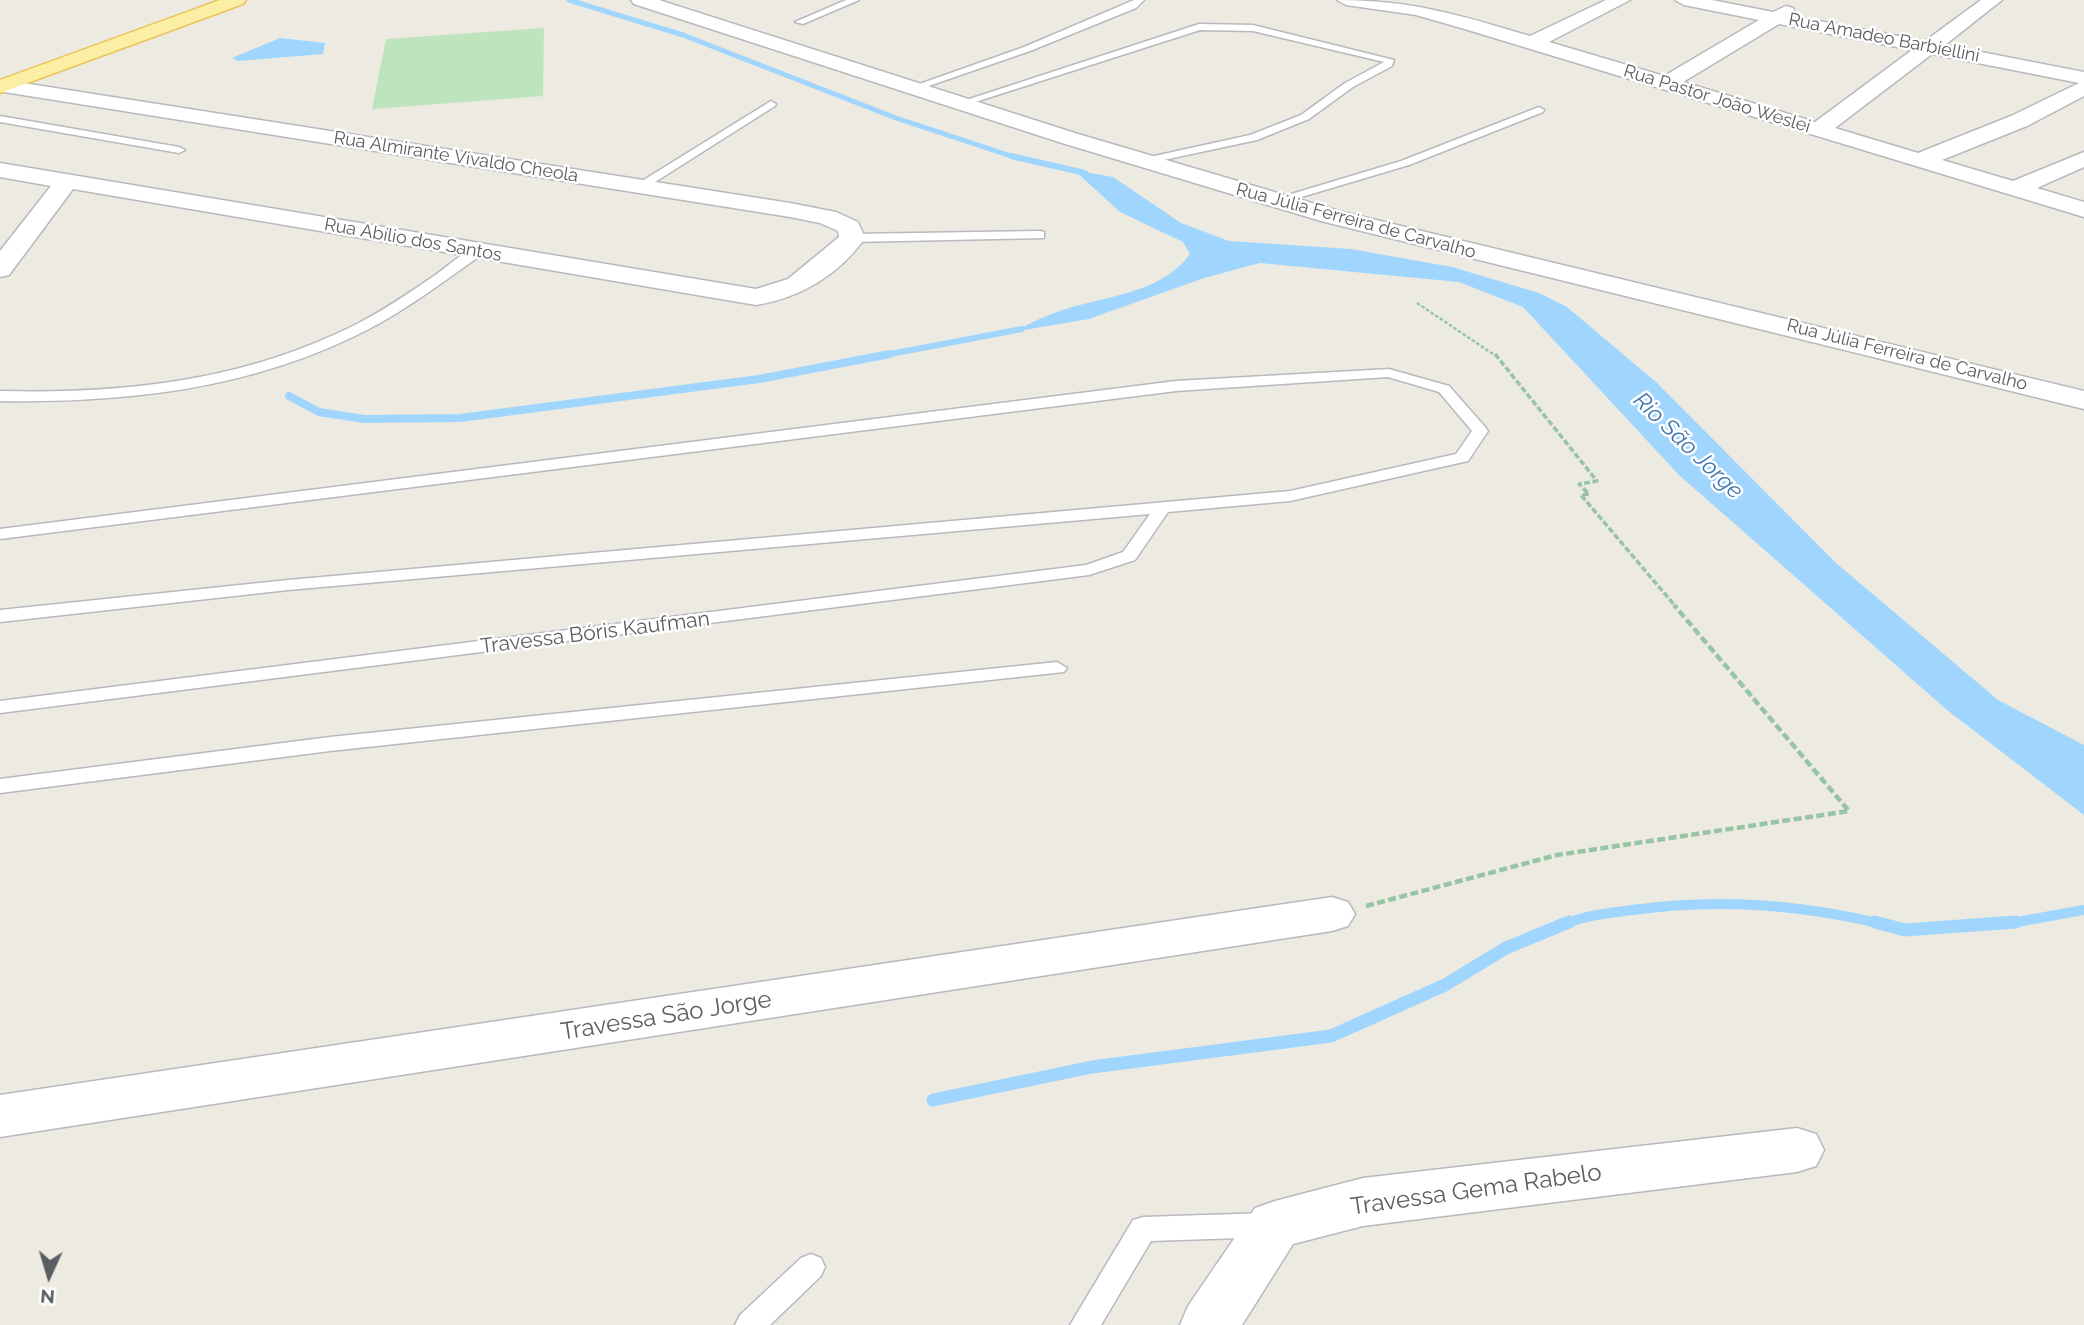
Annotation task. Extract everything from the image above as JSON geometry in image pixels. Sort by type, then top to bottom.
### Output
[{"type":"main road","points":[[1,83],[209,0]]},
{"type":"main road","points":[[1,83],[237,0]]},
{"type":"street","name":"Rua Júlia Ferreira de Carvalho","points":[[640,0],[916,87],[1140,162],[1274,201],[1619,288],[1872,345],[2084,400]]},
{"type":"street","name":"Rua Pastor João Weslei","points":[[1346,0],[1417,10],[2084,209]]},
{"type":"street","points":[[1417,10],[1438,0]]},
{"type":"street","points":[[1531,43],[1621,0]]},
{"type":"street","name":"Rua Amadeo Barbiellini","points":[[1684,0],[2084,78]]},
{"type":"street","points":[[1666,84],[1806,0]]},
{"type":"street","points":[[1819,129],[1993,0]]},
{"type":"street","name":"Rua Almirante Vivaldo Cheola","points":[[1,83],[827,217],[849,227],[852,239]]},
{"type":"street","points":[[1920,160],[2019,121],[2084,88]]},
{"type":"street","points":[[2014,189],[2084,159]]},
{"type":"street","name":"Rua Abílio dos Santos","points":[[0,170],[756,297],[779,295],[798,286],[852,239]]},
{"type":"street","points":[[0,269],[67,181]]},
{"type":"street","name":"Travessa São Jorge","points":[[0,1116],[1332,914]]},
{"type":"street","name":"Travessa Gema Rabelo","points":[[1275,1225],[1363,1202],[1797,1150]]},
{"type":"street","points":[[1209,1325],[1275,1225]]},
{"type":"lane","points":[[800,22],[854,0]]},
{"type":"lane","points":[[916,87],[1076,31],[1133,6],[1139,0]]},
{"type":"lane","points":[[962,103],[1083,62],[1214,25],[1293,35],[1389,60],[1388,64],[1349,85],[1305,117],[1253,138],[1140,162]]},
{"type":"lane","points":[[640,186],[771,104]]},
{"type":"lane","points":[[1274,201],[1405,163],[1539,110]]},
{"type":"lane","points":[[0,119],[179,150]]},
{"type":"lane","points":[[852,239],[1040,235]]},
{"type":"lane","points":[[0,396],[62,399],[136,395],[218,380],[300,355],[362,327],[478,251]]},
{"type":"lane","points":[[0,534],[1176,386],[1389,373],[1444,389],[1480,431],[1462,458],[1290,496],[288,585],[0,616]]},
{"type":"lane","name":"Travessa Bóris Kaufman","points":[[0,707],[1089,570],[1129,555],[1163,507]]},
{"type":"lane","points":[[0,786],[344,743],[1057,668]]},
{"type":"lane","points":[[1085,1325],[1143,1229],[1275,1225]]},
{"type":"lane","points":[[750,1325],[811,1267]]},
{"type":"path","points":[[1332,914],[1439,889],[1557,855],[1849,811],[1581,495],[1589,494],[1579,484],[1597,481],[1492,351],[1417,303]]},
{"type":"green space","points":[[544,28],[543,96],[372,109],[386,39]]},
{"type":"water","points":[[280,38],[325,43],[323,54],[238,61],[232,58]]},
{"type":"water","name":"Rio São Jorge","points":[[1074,170],[1113,177],[1181,223],[1229,241],[1351,249],[1452,267],[1539,293],[1567,307],[1656,382],[1836,563],[1998,700],[2084,745],[2084,815],[1947,710],[1679,475],[1523,307],[1459,282],[1260,263],[1204,278],[1089,319],[1012,332],[1057,312],[1147,286],[1178,268],[1190,254],[1183,242],[1120,212]]},
{"type":"waterway","points":[[569,0],[683,35],[896,118],[1017,158]]},
{"type":"waterway","points":[[1011,156],[1085,173]]},
{"type":"waterway","points":[[880,356],[1022,329]]},
{"type":"waterway","points":[[289,396],[319,412],[364,419],[460,418],[759,379],[890,354]]},
{"type":"waterway","points":[[1565,924],[1590,916],[1695,904],[1789,908],[1882,924]]},
{"type":"waterway","points":[[2006,924],[2084,910]]},
{"type":"waterway","points":[[933,1100],[1092,1067],[1331,1036],[1445,985],[1506,948],[1569,922]]},
{"type":"waterway","points":[[1875,922],[1905,930],[2016,922]]}]
